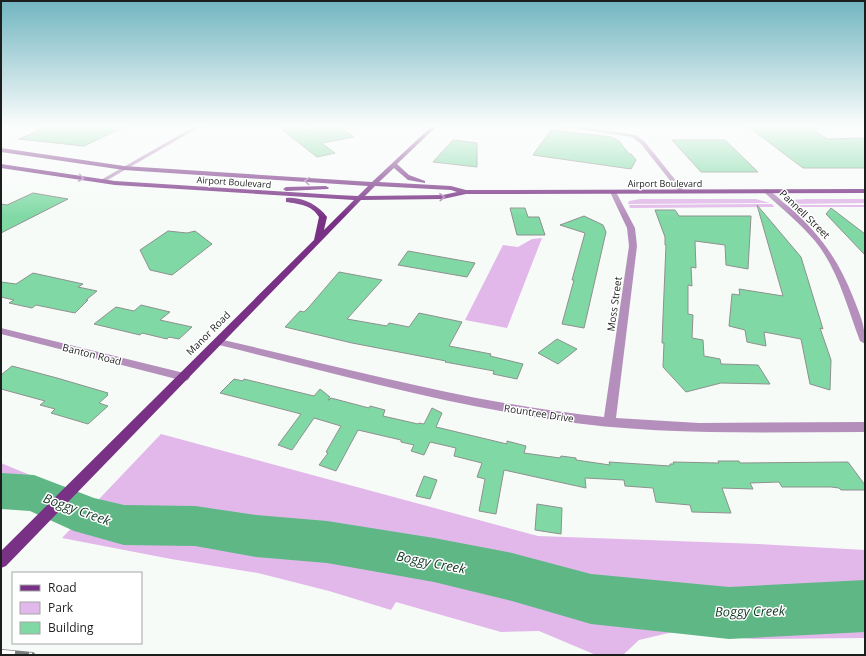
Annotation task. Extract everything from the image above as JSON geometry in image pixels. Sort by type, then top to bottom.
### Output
[{"type":"main road","name":"Airport Boulevard","points":[[39,156],[124,168],[266,178],[451,188],[466,192]]},
{"type":"main road","name":"Manor Road","points":[[1,561],[403,156]]},
{"type":"main road","points":[[394,164],[407,178],[451,188]]},
{"type":"main road","name":"Airport Boulevard","points":[[1,166],[102,181],[251,193],[361,198],[443,197],[466,192],[865,191]]},
{"type":"main road","points":[[251,193],[269,189],[345,188],[374,184]]},
{"type":"main road","points":[[361,198],[386,192],[451,188]]},
{"type":"main road","points":[[251,193],[304,203],[320,211],[323,217],[318,240]]},
{"type":"street","points":[[102,181],[146,156]]},
{"type":"street","points":[[653,156],[682,192]]},
{"type":"street","name":"Pannell Street","points":[[766,191],[801,222],[824,248],[839,276],[865,341]]},
{"type":"street","name":"Moss Street","points":[[609,422],[633,241],[631,228],[613,192]]},
{"type":"street","name":"Banton Road","points":[[1,331],[184,377]]},
{"type":"street","name":"Rountree Drive","points":[[219,342],[471,401],[554,416],[652,426],[698,428],[865,426]]},
{"type":"green space","points":[[640,199],[756,199],[770,203],[628,204],[629,201]]},
{"type":"green space","points":[[865,199],[865,203],[788,204],[792,200]]},
{"type":"green space","points":[[772,204],[774,207],[630,208],[629,205]]},
{"type":"green space","points":[[790,205],[865,205],[865,207],[792,207]]},
{"type":"green space","points":[[542,238],[507,328],[465,320],[503,245],[518,247],[532,239]]},
{"type":"green space","points":[[161,434],[538,536],[758,544],[865,550],[865,638],[753,639],[673,632],[639,640],[623,655],[596,655],[539,631],[501,632],[396,602],[391,610],[329,591],[258,573],[171,559],[62,538]]},
{"type":"green space","points":[[1,463],[37,478],[1,509]]},
{"type":"building","points":[[439,156],[477,156],[477,167],[433,162]]},
{"type":"building","points":[[537,156],[632,156],[636,160],[631,169]]},
{"type":"building","points":[[686,156],[741,156],[758,172],[701,172]]},
{"type":"building","points":[[787,156],[865,156],[865,168],[803,168]]},
{"type":"building","points":[[33,193],[68,199],[1,233],[1,204],[7,205]]},
{"type":"building","points":[[757,205],[801,257],[823,329],[820,328],[831,360],[830,390],[810,384],[801,339],[764,332],[766,346],[747,342],[745,330],[729,326],[732,294],[740,295],[739,289],[783,296]]},
{"type":"building","points":[[510,208],[525,208],[528,217],[539,217],[545,235],[517,235]]},
{"type":"building","points":[[831,208],[865,234],[865,255],[826,214]]},
{"type":"building","points":[[655,210],[675,210],[679,216],[751,216],[748,269],[726,265],[725,245],[695,241],[696,268],[691,267],[692,286],[688,285],[688,314],[693,315],[692,338],[703,340],[704,356],[720,359],[721,364],[758,365],[770,384],[721,383],[686,392],[663,367],[664,343],[662,343],[666,245],[665,237]]},
{"type":"building","points":[[584,216],[603,225],[606,232],[584,328],[562,324],[585,233],[560,225]]},
{"type":"building","points":[[168,231],[187,233],[195,231],[212,244],[172,275],[150,270],[140,250]]},
{"type":"building","points":[[408,251],[475,263],[467,277],[398,265]]},
{"type":"building","points":[[339,272],[382,280],[347,319],[387,326],[389,323],[409,327],[419,313],[462,322],[449,346],[491,354],[490,356],[523,364],[517,379],[493,374],[494,371],[352,343],[285,327],[300,311],[304,312],[309,307]]},
{"type":"building","points":[[33,273],[83,284],[78,287],[97,291],[86,300],[88,300],[75,313],[36,305],[32,308],[9,303],[14,300],[1,297],[1,282],[16,284]]},
{"type":"building","points":[[141,305],[170,312],[160,320],[192,327],[179,339],[169,337],[167,339],[142,333],[140,335],[94,324],[116,307],[134,311]]},
{"type":"building","points":[[557,339],[577,349],[558,364],[538,353]]},
{"type":"building","points":[[12,366],[108,393],[108,395],[99,403],[108,406],[88,424],[51,413],[55,409],[40,405],[45,401],[1,389],[1,375]]},
{"type":"building","points":[[234,379],[243,381],[244,379],[314,396],[320,389],[330,397],[328,400],[331,398],[369,408],[370,406],[385,410],[383,416],[418,424],[424,424],[432,408],[442,413],[436,427],[507,444],[507,441],[526,446],[524,453],[560,458],[561,456],[576,458],[576,460],[610,465],[609,462],[670,466],[670,464],[674,464],[673,462],[848,462],[865,485],[865,490],[841,490],[839,488],[831,487],[782,487],[779,482],[750,483],[753,489],[722,488],[731,513],[692,512],[690,505],[656,502],[653,488],[625,486],[624,480],[585,478],[586,488],[504,470],[496,514],[479,511],[485,479],[477,477],[482,463],[454,456],[456,448],[430,442],[424,455],[411,451],[414,445],[401,442],[401,440],[358,430],[336,471],[319,465],[328,453],[326,452],[341,426],[314,418],[292,450],[278,445],[301,414],[220,393]]},
{"type":"building","points":[[424,476],[437,480],[430,499],[416,496]]},
{"type":"building","points":[[537,504],[562,508],[561,534],[535,530]]},
{"type":"waterway","name":"Boggy Creek","points":[[1,491],[34,493],[90,517],[124,525],[195,526],[256,536],[327,542],[434,560],[512,577],[591,599],[729,613],[865,606]]},
{"type":"railway","points":[[1,652],[32,655]]}]
